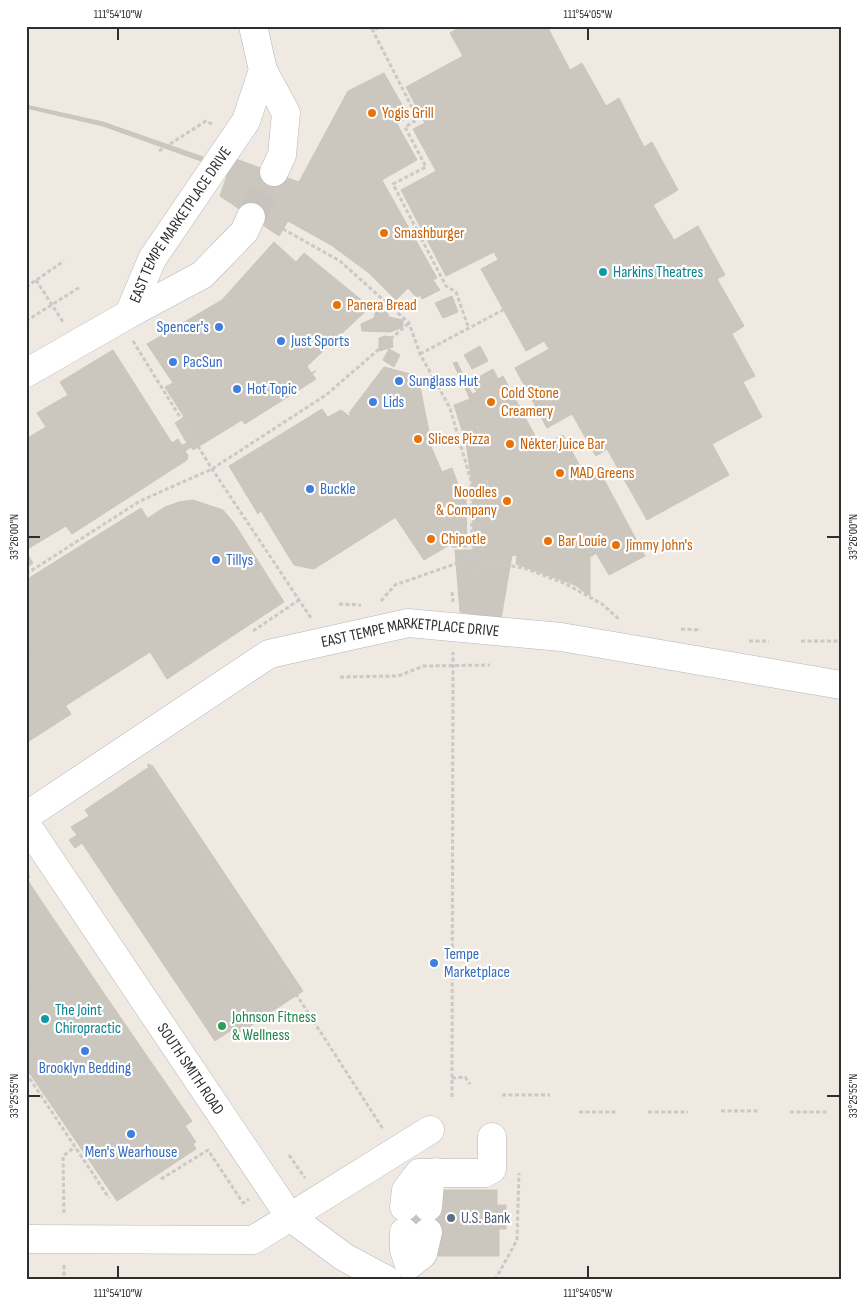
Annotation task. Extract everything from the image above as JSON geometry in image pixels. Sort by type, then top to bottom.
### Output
[{"type":"lane","points":[[253,26],[263,70],[286,113],[282,154],[274,172]]},
{"type":"lane","name":"EAST TEMPE MARKETPLACE DRIVE","points":[[26,373],[124,317],[152,259],[246,121],[263,70]]},
{"type":"lane","points":[[124,317],[202,275],[244,232],[251,217]]},
{"type":"lane","name":"EAST TEMPE MARKETPLACE DRIVE","points":[[26,816],[269,654],[408,622],[561,637],[841,685]]},
{"type":"lane","name":"SOUTH SMITH ROAD","points":[[26,824],[290,1217],[344,1256],[387,1280]]},
{"type":"lane","points":[[26,1239],[253,1240],[430,1130]]},
{"type":"lane","points":[[405,1272],[416,1242],[416,1219],[430,1183],[432,1172],[485,1173],[492,1169],[492,1137]]},
{"type":"path","points":[[398,26],[372,29],[418,119],[405,127],[426,167],[393,184],[446,286],[456,292],[469,329]]},
{"type":"path","points":[[159,150],[206,121],[223,130]]},
{"type":"path","points":[[283,229],[340,261],[409,324],[420,354],[450,408],[471,482],[473,581]]},
{"type":"path","points":[[26,287],[64,261]]},
{"type":"path","points":[[36,280],[64,325]]},
{"type":"path","points":[[26,321],[80,287]]},
{"type":"path","points":[[420,354],[503,310]]},
{"type":"path","points":[[124,317],[212,468],[326,641]]},
{"type":"path","points":[[26,574],[140,501],[212,468],[326,395],[409,324]]},
{"type":"path","points":[[373,603],[382,601],[395,585],[472,558],[527,569],[566,584],[602,604],[623,622]]},
{"type":"path","points":[[339,604],[364,606]]},
{"type":"path","points":[[802,641],[841,641]]},
{"type":"path","points":[[452,1096],[453,648]]},
{"type":"path","points":[[340,676],[398,676],[424,666],[490,665]]},
{"type":"path","points":[[146,761],[384,1130]]},
{"type":"path","points":[[26,1073],[109,1198]]},
{"type":"path","points":[[452,1078],[465,1077],[470,1084]]},
{"type":"path","points":[[502,1095],[550,1095]]},
{"type":"path","points":[[721,1111],[760,1111]]},
{"type":"path","points":[[579,1112],[618,1112]]},
{"type":"path","points":[[648,1112],[688,1112]]},
{"type":"path","points":[[790,1112],[829,1112]]},
{"type":"path","points":[[64,1215],[63,1156],[75,1147]]},
{"type":"path","points":[[161,1179],[208,1150],[243,1202],[256,1194]]},
{"type":"path","points":[[495,1280],[517,1240],[519,1172]]},
{"type":"path","points":[[64,1256],[64,1280]]},
{"type":"building","name":"Harkins Theatres","points":[[462,26],[547,26],[570,70],[582,63],[606,106],[619,98],[644,147],[652,142],[678,190],[653,205],[674,240],[698,226],[725,275],[717,279],[744,326],[732,334],[755,376],[743,382],[762,417],[712,444],[729,475],[647,520],[607,449],[596,456],[572,414],[547,428],[515,368],[549,349],[544,341],[526,351],[481,269],[498,260],[494,252],[446,276],[401,190],[436,171],[413,129],[425,123],[406,87],[463,56],[450,33]]},
{"type":"building","points":[[384,73],[409,117],[397,124],[417,160],[382,180],[437,278],[433,280],[440,290],[422,299],[420,295],[417,298],[408,288],[396,300],[369,273],[331,245],[288,221],[279,236],[220,196],[233,158],[299,182],[348,91]]},
{"type":"building","points":[[26,105],[103,122],[203,157],[201,161],[103,126],[26,108]]},
{"type":"building","points":[[274,242],[296,262],[304,253],[370,307],[306,367],[299,361],[285,388],[200,442],[165,387],[173,383],[147,344],[222,300]]},
{"type":"building","points":[[452,296],[458,312],[443,318],[435,303]]},
{"type":"building","points":[[384,304],[389,317],[403,320],[403,327],[390,332],[362,331],[361,324],[374,318],[377,305]]},
{"type":"building","points":[[385,336],[392,337],[393,347],[379,351],[379,338]]},
{"type":"building","points":[[480,346],[488,361],[472,369],[464,355]]},
{"type":"building","points":[[389,349],[400,355],[394,367],[383,360]]},
{"type":"building","points":[[113,350],[179,454],[75,521],[69,513],[26,541],[26,439],[46,427],[37,413],[68,395],[60,382]]},
{"type":"building","points":[[299,361],[307,366],[311,373],[316,371],[312,374],[316,379],[245,424],[242,420],[193,450],[191,447],[185,451],[182,445],[187,443],[175,423],[184,417],[200,442],[285,388]]},
{"type":"building","points":[[457,362],[472,394],[477,392],[470,382],[493,369],[498,379],[503,376],[541,447],[563,435],[587,479],[600,472],[645,556],[609,575],[596,553],[592,556],[490,555],[488,481],[483,444],[470,399],[453,363]]},
{"type":"building","points":[[384,367],[418,376],[431,442],[429,442],[452,495],[451,544],[424,560],[328,417],[341,410],[349,416],[351,415],[349,413]]},
{"type":"building","points":[[470,399],[486,463],[490,555],[512,555],[501,619],[460,612],[455,550],[473,550],[472,483],[466,443],[454,405]]},
{"type":"building","name":"Buckle","points":[[322,409],[396,517],[314,569],[294,565],[261,511],[258,514],[229,466]]},
{"type":"building","points":[[178,439],[188,456],[187,460],[72,534],[66,526],[26,550],[26,541],[69,513],[75,521],[179,454],[172,443]]},
{"type":"building","points":[[452,468],[459,487],[468,491],[466,494],[467,547],[452,547],[451,544],[452,495],[442,472]]},
{"type":"building","name":"Tillys","points":[[193,500],[223,510],[234,523],[284,602],[167,679],[152,655],[196,627],[184,608],[199,598],[148,518],[165,507]]},
{"type":"building","points":[[141,508],[199,598],[184,608],[196,627],[152,655],[150,652],[65,706],[26,645],[26,580]]},
{"type":"building","points":[[26,552],[33,563],[26,568]]},
{"type":"building","points":[[517,556],[590,556],[590,596],[575,585],[516,564]]},
{"type":"building","points":[[26,645],[71,714],[26,743]]},
{"type":"building","points":[[152,765],[303,991],[237,1035],[233,1029],[215,1041],[82,843],[75,848],[69,840],[77,835],[71,827],[89,816],[85,810]]},
{"type":"building","points":[[26,871],[30,877],[27,879],[40,899],[26,908]]},
{"type":"building","points":[[40,899],[80,958],[26,994],[26,908]]},
{"type":"building","name":"The Joint Chiropractic","points":[[80,958],[103,992],[26,1044],[26,994]]},
{"type":"building","name":"Brooklyn Bedding","points":[[103,992],[149,1059],[61,1119],[26,1068],[26,1044]]},
{"type":"building","name":"Men's Wearhouse","points":[[149,1059],[192,1121],[185,1126],[196,1142],[193,1144],[196,1149],[117,1201],[61,1119]]},
{"type":"building","name":"U.S. Bank","points":[[438,1190],[497,1190],[497,1205],[506,1205],[506,1229],[499,1229],[499,1256],[437,1256],[437,1232],[397,1232],[397,1207]]},
{"type":"tunnel","points":[[251,217],[274,172]]},
{"type":"tunnel","points":[[416,1207],[416,1232]]},
{"type":"place","name":"Yogis Grill","points":[[372,113]]},
{"type":"place","name":"Smashburger","points":[[384,233]]},
{"type":"place","name":"Harkins Theatres","points":[[603,272]]},
{"type":"place","name":"Panera Bread","points":[[337,305]]},
{"type":"place","name":"Spencer's","points":[[219,327]]},
{"type":"place","name":"Just Sports","points":[[281,341]]},
{"type":"place","name":"PacSun","points":[[173,362]]},
{"type":"place","name":"Sunglass Hut","points":[[399,381]]},
{"type":"place","name":"Hot Topic","points":[[237,389]]},
{"type":"place","name":"Lids","points":[[373,402]]},
{"type":"place","name":"Cold Stone Creamery","points":[[491,402]]},
{"type":"place","name":"Slices Pizza","points":[[418,439]]},
{"type":"place","name":"Nékter Juice Bar","points":[[510,444]]},
{"type":"place","name":"MAD Greens","points":[[560,473]]},
{"type":"place","name":"Buckle","points":[[310,489]]},
{"type":"place","name":"Noodles & Company","points":[[507,501]]},
{"type":"place","name":"Chipotle","points":[[431,539]]},
{"type":"place","name":"Bar Louie","points":[[548,541]]},
{"type":"place","name":"Jimmy John's","points":[[616,545]]},
{"type":"place","name":"Tillys","points":[[216,560]]},
{"type":"place","name":"Tempe Marketplace","points":[[434,963]]},
{"type":"place","name":"The Joint Chiropractic","points":[[45,1019]]},
{"type":"place","name":"Johnson Fitness & Wellness","points":[[222,1026]]},
{"type":"place","name":"Brooklyn Bedding","points":[[85,1051]]},
{"type":"place","name":"Men's Wearhouse","points":[[131,1134]]},
{"type":"place","name":"U.S. Bank","points":[[451,1218]]}]
